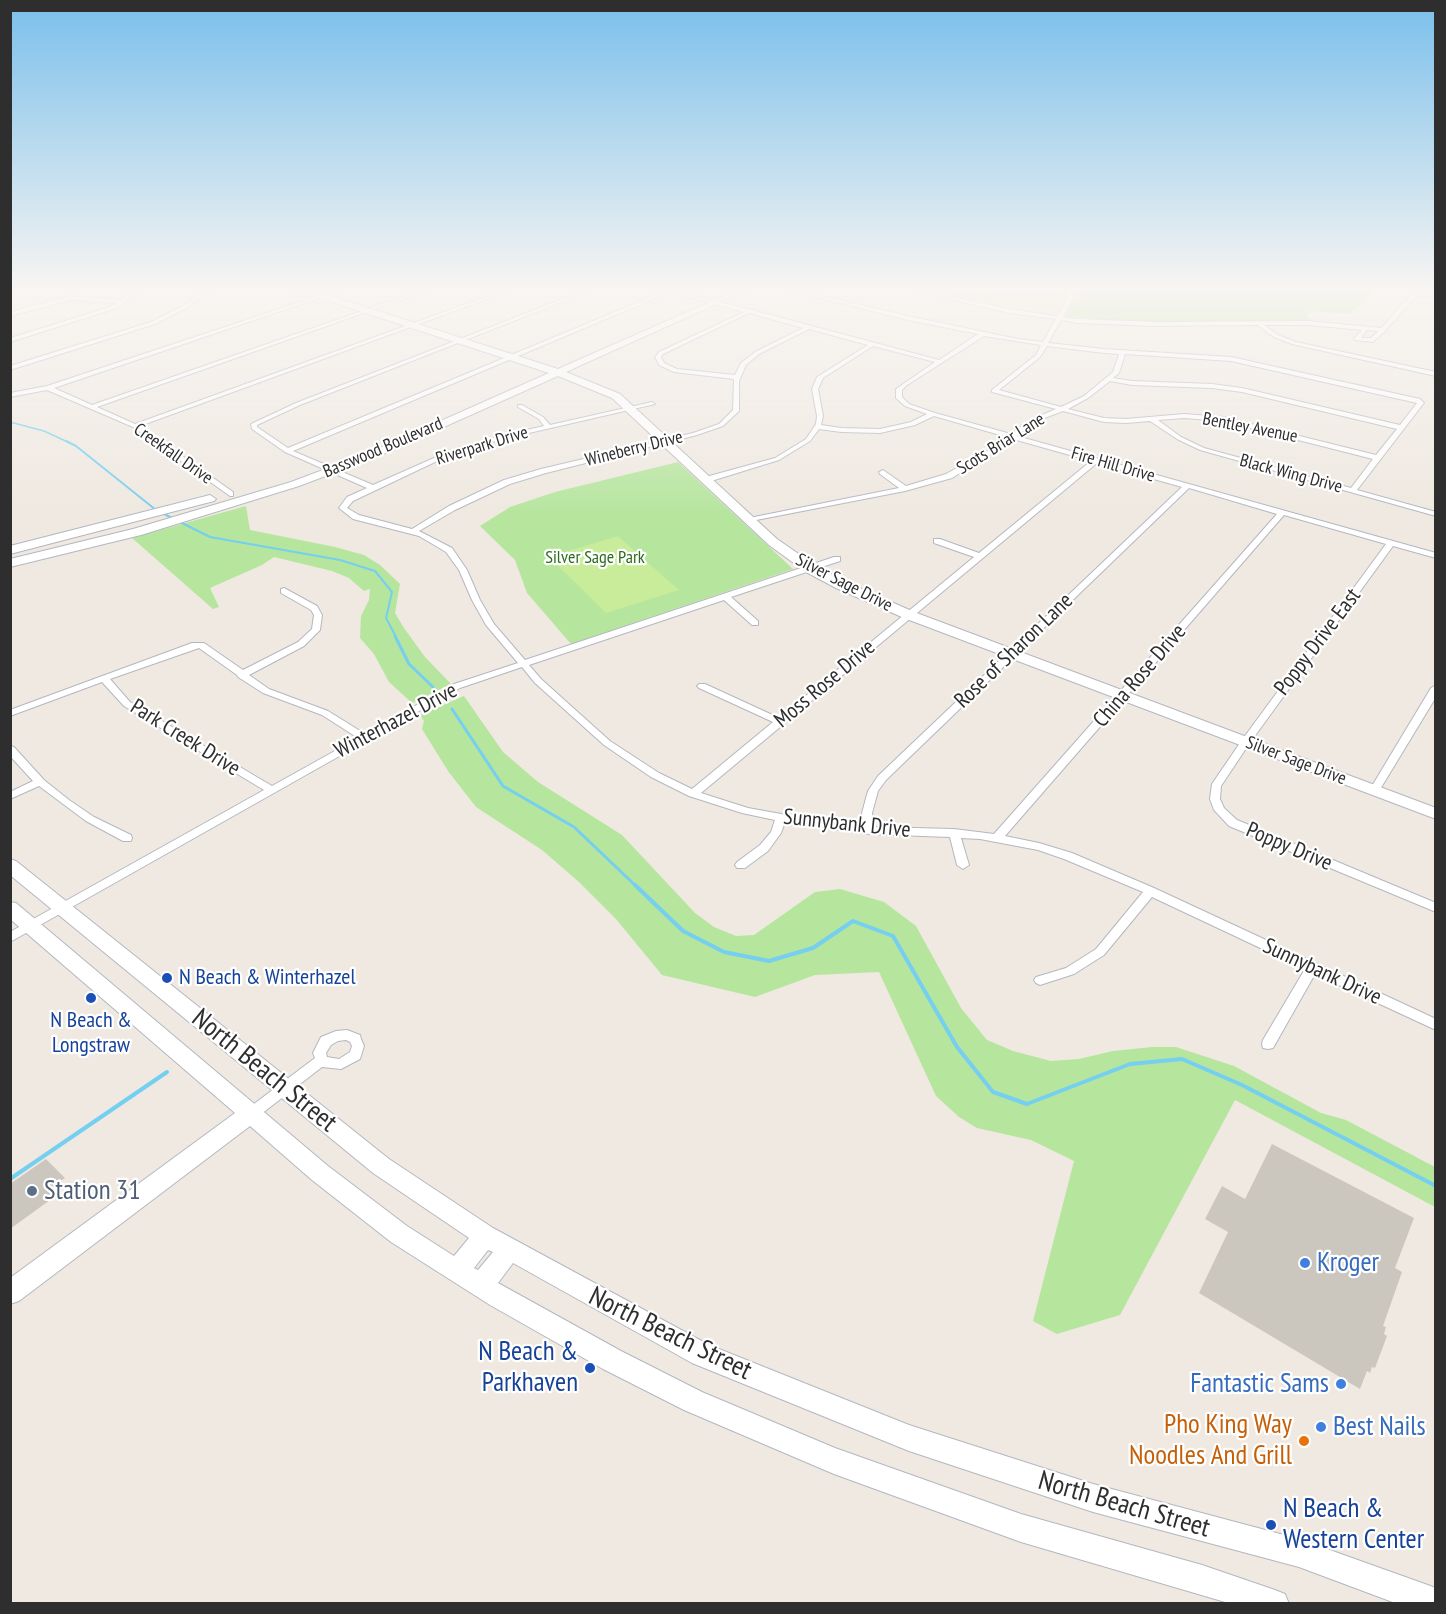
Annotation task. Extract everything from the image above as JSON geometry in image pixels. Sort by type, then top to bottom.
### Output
[{"type":"main road","name":"Basswood Boulevard","points":[[10,563],[150,522],[189,518],[274,492],[331,471],[571,366]]},
{"type":"main road","name":"Basswood Boulevard","points":[[439,413],[544,367]]},
{"type":"main road","name":"Silver Sage Drive","points":[[544,367],[597,386],[616,396],[773,542],[812,569],[841,585],[909,615],[1436,814]]},
{"type":"main road","name":"Basswood Boulevard","points":[[150,522],[176,509],[317,465],[408,427]]},
{"type":"main road","name":"Basswood Boulevard","points":[[10,551],[113,532]]},
{"type":"main road","name":"North Beach Street","points":[[10,864],[381,1166],[508,1250],[700,1354],[909,1438],[1093,1498],[1299,1553],[1436,1603]]},
{"type":"main road","name":"North Beach Street","points":[[10,908],[320,1173],[391,1227],[457,1271],[622,1365],[693,1401],[834,1461],[1021,1528],[1202,1579],[1275,1604]]},
{"type":"main road","points":[[10,1293],[251,1114]]},
{"type":"main road","points":[[457,1271],[485,1236]]},
{"type":"main road","points":[[481,1285],[508,1250]]},
{"type":"street","points":[[10,395],[48,388],[112,366]]},
{"type":"street","points":[[91,407],[207,366]]},
{"type":"street","points":[[135,426],[300,366]]},
{"type":"street","points":[[373,488],[287,451],[254,428],[256,423],[298,404],[395,366]]},
{"type":"street","points":[[287,451],[490,366]]},
{"type":"street","points":[[666,366],[676,371],[737,377],[742,366]]},
{"type":"street","points":[[705,480],[777,459],[808,440],[818,427],[820,416],[815,388],[820,377],[837,366]]},
{"type":"street","name":"Fire Hill Drive","points":[[933,366],[905,384],[897,394],[907,405],[1436,556]]},
{"type":"street","name":"Bentley Avenue","points":[[1026,366],[994,389],[999,393],[1104,420],[1184,416],[1223,419],[1378,458]]},
{"type":"street","name":"Scots Briar Lane","points":[[749,520],[935,481],[963,469],[1040,417],[1086,397],[1118,371],[1119,366]]},
{"type":"street","points":[[1271,366],[1418,400],[1421,403],[1352,491]]},
{"type":"street","points":[[1402,366],[1436,374]]},
{"type":"street","name":"Wineberry Drive","points":[[414,531],[452,508],[507,482],[695,434],[727,421],[736,411],[737,377]]},
{"type":"street","points":[[1107,379],[1235,389],[1402,428]]},
{"type":"street","name":"Creekfall Drive","points":[[48,388],[135,426],[230,494]]},
{"type":"street","name":"Riverpark Drive","points":[[343,506],[350,498],[454,451],[652,404]]},
{"type":"street","points":[[520,406],[541,418],[548,427]]},
{"type":"street","points":[[818,427],[880,431],[913,424],[933,414]]},
{"type":"street","name":"Black Wing Drive","points":[[1152,419],[1179,438],[1202,449],[1436,514]]},
{"type":"street","name":"Moss Rose Drive","points":[[693,794],[1096,460]]},
{"type":"street","points":[[883,472],[905,489]]},
{"type":"street","name":"Rose of Sharon Lane","points":[[868,830],[867,813],[873,791],[882,778],[1187,486]]},
{"type":"street","name":"Sunnybank Drive","points":[[343,506],[346,511],[356,517],[414,531],[437,542],[456,557],[490,625],[538,681],[607,743],[655,775],[693,794],[746,811],[781,818],[868,830],[954,833],[998,838],[1068,856],[1150,891],[1436,1025]]},
{"type":"street","name":"China Rose Drive","points":[[998,838],[1282,513]]},
{"type":"street","points":[[937,541],[980,556]]},
{"type":"street","name":"Poppy Drive East","points":[[1245,742],[1392,543]]},
{"type":"street","name":"Winterhazel Drive","points":[[10,938],[457,686],[837,560]]},
{"type":"street","points":[[242,675],[301,644],[316,630],[318,615],[314,608],[284,591]]},
{"type":"street","points":[[727,598],[755,623]]},
{"type":"street","points":[[10,713],[196,645],[205,646],[266,691],[325,713],[364,737]]},
{"type":"street","name":"Park Creek Drive","points":[[105,680],[127,704],[270,790]]},
{"type":"street","points":[[702,686],[780,722]]},
{"type":"street","points":[[1374,791],[1436,688]]},
{"type":"street","name":"Poppy Drive","points":[[1245,742],[1216,786],[1215,799],[1218,810],[1226,818],[1275,842],[1436,908]]},
{"type":"street","points":[[10,749],[38,779],[90,819],[127,838]]},
{"type":"street","points":[[10,789],[38,779]]},
{"type":"street","points":[[10,795],[38,779]]},
{"type":"street","points":[[741,865],[764,848],[776,833],[781,818]]},
{"type":"street","points":[[954,833],[963,865]]},
{"type":"street","points":[[1041,980],[1070,971],[1100,952],[1150,891]]},
{"type":"street","points":[[1268,1044],[1312,968]]},
{"type":"street","points":[[251,1114],[322,1060]]},
{"type":"green space","name":"Silver Sage Park","points":[[678,462],[793,569],[571,644],[527,593],[515,560],[480,526],[510,507],[555,492]]},
{"type":"green space","points":[[246,506],[250,530],[335,547],[364,555],[380,565],[400,584],[395,613],[425,657],[451,684],[412,703],[389,682],[374,654],[360,638],[361,616],[369,600],[370,589],[364,591],[349,578],[332,571],[274,557],[262,565],[210,588],[219,607],[213,609],[132,538]]},
{"type":"green space","points":[[618,536],[679,590],[606,613],[549,557]]},
{"type":"green space","points":[[464,696],[503,752],[538,782],[622,835],[695,913],[714,927],[736,936],[754,935],[815,892],[840,889],[884,902],[916,926],[961,1008],[987,1040],[1013,1051],[1051,1061],[1079,1059],[1113,1051],[1176,1047],[1234,1066],[1321,1113],[1346,1120],[1435,1167],[1435,1207],[1235,1100],[1120,1315],[1057,1334],[1033,1321],[1074,1161],[1031,1140],[977,1128],[959,1117],[936,1096],[879,972],[815,975],[755,997],[662,975],[616,919],[579,882],[542,850],[476,807],[448,771],[422,729],[424,721],[420,715]]},
{"type":"building","name":"Kroger","points":[[1272,1144],[1414,1218],[1395,1268],[1402,1272],[1383,1326],[1386,1327],[1384,1334],[1387,1336],[1375,1368],[1372,1367],[1370,1373],[1367,1371],[1360,1389],[1199,1293],[1228,1232],[1205,1219],[1222,1186],[1245,1199]]},
{"type":"building","name":"Station 31","points":[[46,1159],[65,1178],[49,1188],[57,1195],[10,1229],[10,1184]]},
{"type":"waterway","points":[[10,422],[44,431],[70,443]]},
{"type":"waterway","points":[[66,441],[70,443]]},
{"type":"waterway","points":[[70,443],[156,510],[174,519]]},
{"type":"waterway","points":[[180,522],[210,537],[340,560],[375,571],[392,592],[386,618],[396,637]]},
{"type":"waterway","points":[[395,636],[409,664],[433,687]]},
{"type":"waterway","points":[[452,709],[503,786],[574,827],[636,886]]},
{"type":"waterway","points":[[635,885],[683,931],[724,952],[769,961],[813,948],[853,921],[893,936],[957,1047],[993,1092],[1027,1104],[1130,1064],[1182,1059],[1242,1085],[1436,1186]]},
{"type":"waterway","points":[[10,1179],[167,1072]]},
{"type":"place","name":"N Beach & Winterhazel","points":[[167,978]]},
{"type":"place","name":"N Beach & Longstraw","points":[[91,998]]},
{"type":"place","name":"Station 31","points":[[32,1191]]},
{"type":"place","name":"Kroger","points":[[1305,1263]]},
{"type":"place","name":"N Beach & Parkhaven","points":[[590,1368]]},
{"type":"place","name":"Fantastic Sams","points":[[1341,1384]]},
{"type":"place","name":"Best Nails","points":[[1321,1427]]},
{"type":"place","name":"Pho King Way Noodles And Grill","points":[[1304,1441]]},
{"type":"place","name":"N Beach & Western Center","points":[[1271,1525]]}]
